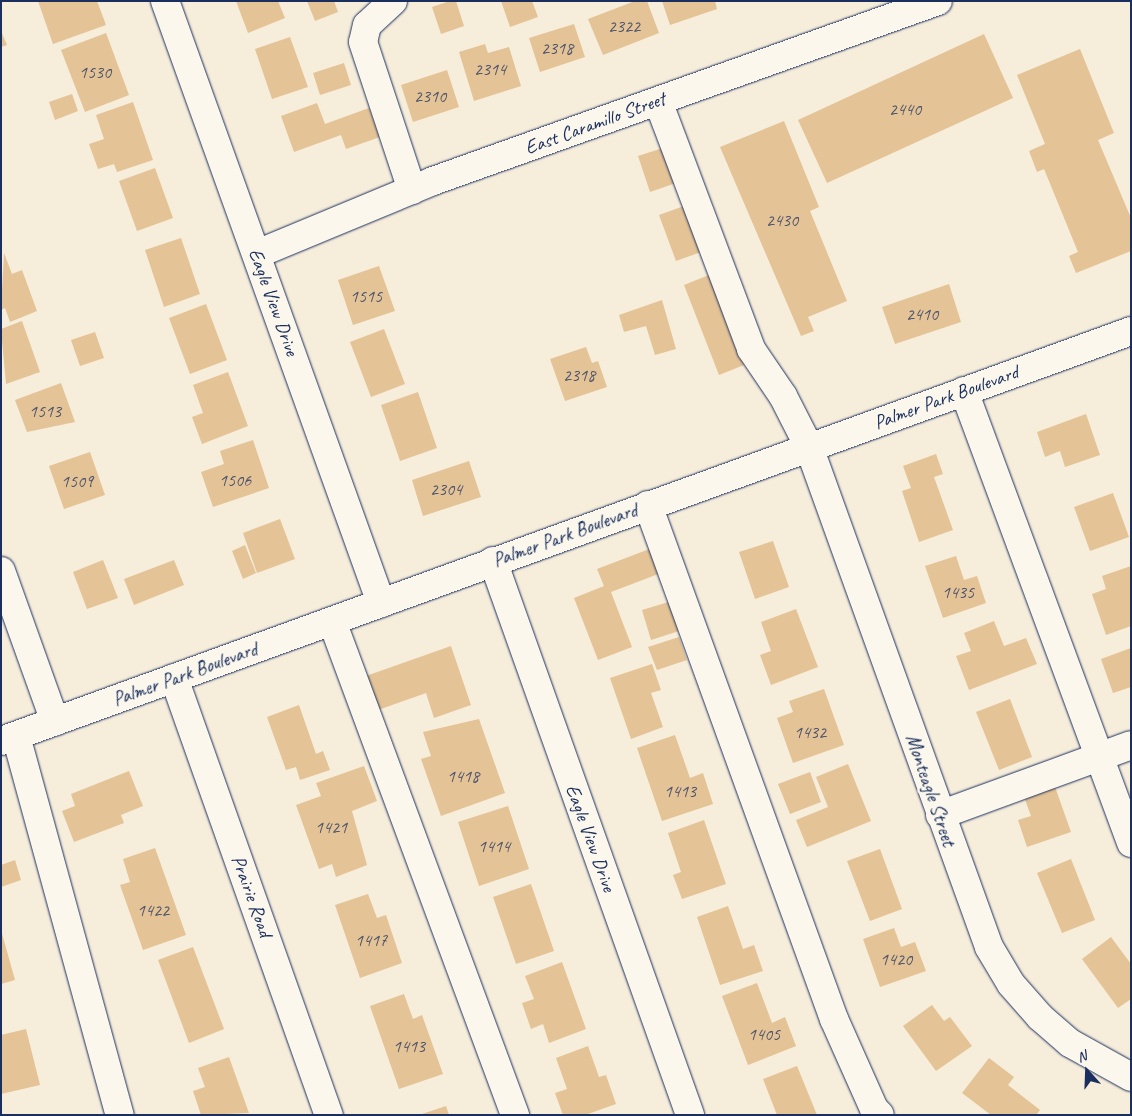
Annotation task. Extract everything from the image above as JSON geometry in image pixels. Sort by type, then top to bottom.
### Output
[{"type":"street","name":"Eagle View Drive","points":[[165,1],[381,603]]},
{"type":"street","points":[[392,1],[366,26],[363,42],[412,190]]},
{"type":"street","name":"East Caramillo Street","points":[[257,254],[412,190],[658,100],[938,1]]},
{"type":"street","name":"Monteagle Street","points":[[658,100],[751,349],[809,447],[975,916],[1011,984],[1070,1043],[1131,1077]]},
{"type":"street","name":"Palmer Park Boulevard","points":[[9,739],[493,561],[964,391],[1130,335]]},
{"type":"street","points":[[964,391],[1131,843]]},
{"type":"street","points":[[648,505],[834,1019],[874,1110],[880,1115]]},
{"type":"street","name":"Eagle View Drive","points":[[493,561],[690,1115]]},
{"type":"street","points":[[1,570],[55,722]]},
{"type":"street","points":[[332,621],[515,1115]]},
{"type":"street","name":"Prairie Road","points":[[174,678],[330,1115]]},
{"type":"street","points":[[9,739],[120,1115]]},
{"type":"street","points":[[940,816],[1131,745]]},
{"type":"building","points":[[38,1],[97,1],[106,25],[53,44]]},
{"type":"building","points":[[236,1],[278,1],[285,18],[248,33]]},
{"type":"building","points":[[307,1],[334,1],[338,12],[315,21]]},
{"type":"building","points":[[456,1],[464,26],[441,34],[432,7]]},
{"type":"building","points":[[501,1],[532,1],[538,17],[510,27]]},
{"type":"building","points":[[635,1],[647,1],[659,33],[603,55],[588,19]]},
{"type":"building","points":[[662,1],[715,1],[717,9],[670,25]]},
{"type":"building","points":[[574,24],[585,57],[540,72],[529,38]]},
{"type":"building","points":[[1,31],[7,45],[1,47]]},
{"type":"building","points":[[106,33],[129,95],[85,112],[61,50]]},
{"type":"building","points":[[984,34],[1013,98],[827,183],[798,120]]},
{"type":"building","points":[[290,37],[308,87],[272,99],[255,49]]},
{"type":"building","points":[[485,44],[488,53],[509,47],[521,86],[474,101],[459,52]]},
{"type":"building","points":[[1080,49],[1114,133],[1098,140],[1131,218],[1131,251],[1076,273],[1069,256],[1078,252],[1044,169],[1037,172],[1029,151],[1045,144],[1017,75]]},
{"type":"building","points":[[344,63],[351,85],[320,95],[313,73]]},
{"type":"building","points":[[447,70],[459,107],[413,122],[401,85]]},
{"type":"building","points":[[72,94],[78,111],[55,120],[49,102]]},
{"type":"building","points":[[133,102],[153,160],[117,172],[114,164],[98,169],[89,144],[104,139],[96,115]]},
{"type":"building","points":[[317,103],[325,124],[369,108],[380,137],[346,149],[341,135],[294,152],[281,116]]},
{"type":"building","points":[[784,121],[819,207],[810,211],[847,301],[808,317],[814,331],[801,336],[720,147]]},
{"type":"building","points":[[663,148],[676,183],[650,192],[638,156]]},
{"type":"building","points":[[155,168],[173,218],[137,231],[119,181]]},
{"type":"building","points":[[684,206],[701,252],[676,261],[659,215]]},
{"type":"building","points":[[181,238],[200,294],[164,307],[145,250]]},
{"type":"building","points":[[4,253],[12,274],[22,270],[37,311],[10,322],[5,308],[1,310]]},
{"type":"building","points":[[379,266],[395,311],[353,325],[338,280]]},
{"type":"building","points":[[709,275],[744,365],[719,375],[684,285]]},
{"type":"building","points":[[949,284],[961,322],[895,344],[882,307]]},
{"type":"building","points":[[662,300],[676,349],[655,355],[646,326],[624,332],[619,315]]},
{"type":"building","points":[[206,304],[227,360],[190,374],[169,318]]},
{"type":"building","points":[[22,321],[40,372],[6,384],[1,329]]},
{"type":"building","points":[[384,329],[405,384],[371,397],[350,342]]},
{"type":"building","points":[[95,332],[104,358],[80,366],[71,340]]},
{"type":"building","points":[[586,347],[592,363],[598,361],[607,387],[565,401],[550,359]]},
{"type":"building","points":[[228,372],[248,426],[202,444],[192,417],[203,413],[193,385]]},
{"type":"building","points":[[61,383],[75,422],[27,432],[15,400]]},
{"type":"building","points":[[418,392],[437,448],[400,461],[381,405]]},
{"type":"building","points":[[1086,414],[1100,455],[1065,467],[1060,451],[1045,457],[1037,432]]},
{"type":"building","points":[[253,440],[269,488],[213,507],[201,472],[224,464],[220,451]]},
{"type":"building","points":[[90,452],[105,495],[64,509],[49,466]]},
{"type":"building","points":[[936,454],[943,474],[934,477],[953,530],[919,542],[902,491],[911,488],[903,466]]},
{"type":"building","points":[[469,461],[481,497],[423,516],[412,480]]},
{"type":"building","points":[[1113,493],[1129,537],[1090,551],[1074,507]]},
{"type":"building","points":[[280,519],[295,559],[257,573],[243,533]]},
{"type":"building","points":[[773,541],[789,587],[755,599],[739,552]]},
{"type":"building","points":[[245,545],[256,573],[243,579],[232,551]]},
{"type":"building","points":[[652,548],[661,573],[611,592],[632,647],[598,660],[574,598],[604,586],[597,569]]},
{"type":"building","points":[[956,556],[964,580],[977,576],[986,603],[943,618],[925,566]]},
{"type":"building","points":[[103,560],[118,598],[87,609],[73,572]]},
{"type":"building","points":[[174,560],[184,585],[134,605],[124,579]]},
{"type":"building","points":[[1131,566],[1131,626],[1106,635],[1092,594],[1106,589],[1102,576]]},
{"type":"building","points":[[672,601],[682,630],[651,640],[642,610]]},
{"type":"building","points":[[796,609],[818,667],[771,685],[760,655],[771,651],[761,622]]},
{"type":"building","points":[[994,621],[1004,646],[1026,638],[1037,664],[969,690],[956,656],[971,651],[964,633]]},
{"type":"building","points":[[679,637],[687,660],[657,670],[648,647]]},
{"type":"building","points":[[451,646],[471,705],[434,718],[426,693],[378,710],[366,676]]},
{"type":"building","points":[[1131,648],[1131,687],[1113,693],[1101,659]]},
{"type":"building","points":[[652,664],[661,690],[651,693],[663,727],[631,739],[610,678]]},
{"type":"building","points":[[824,689],[844,745],[793,763],[777,718],[793,712],[789,701]]},
{"type":"building","points":[[1010,699],[1032,757],[999,770],[976,712]]},
{"type":"building","points":[[299,705],[316,754],[323,751],[330,770],[300,780],[296,767],[286,770],[267,717]]},
{"type":"building","points":[[479,719],[505,793],[441,816],[421,759],[431,756],[423,732]]},
{"type":"building","points":[[675,735],[690,778],[703,773],[713,804],[662,821],[637,748]]},
{"type":"building","points":[[848,764],[871,821],[807,847],[796,820],[828,807],[816,777]]},
{"type":"building","points":[[364,766],[377,801],[352,811],[367,865],[336,877],[332,864],[319,869],[296,805],[321,796],[316,783]]},
{"type":"building","points":[[129,771],[143,806],[121,815],[124,823],[74,842],[62,811],[75,806],[71,794]]},
{"type":"building","points":[[810,772],[821,802],[790,814],[778,784]]},
{"type":"building","points":[[1054,784],[1071,832],[1027,847],[1018,820],[1031,816],[1023,794]]},
{"type":"building","points":[[508,806],[529,869],[479,886],[458,822]]},
{"type":"building","points":[[704,820],[726,884],[682,899],[673,875],[681,872],[668,833]]},
{"type":"building","points":[[155,848],[186,935],[143,950],[120,885],[130,882],[123,859]]},
{"type":"building","points":[[880,849],[902,909],[870,921],[847,861]]},
{"type":"building","points":[[1071,859],[1095,920],[1062,933],[1037,873]]},
{"type":"building","points":[[15,860],[21,880],[1,887],[1,865]]},
{"type":"building","points":[[531,884],[554,951],[516,964],[493,897]]},
{"type":"building","points":[[368,894],[377,918],[386,915],[402,963],[360,978],[335,905]]},
{"type":"building","points":[[728,906],[743,949],[754,945],[763,971],[720,985],[697,917]]},
{"type":"building","points":[[894,928],[901,947],[915,942],[926,971],[880,987],[863,939]]},
{"type":"building","points":[[1,930],[15,980],[1,984]]},
{"type":"building","points":[[1111,937],[1131,964],[1131,999],[1118,1008],[1082,959]]},
{"type":"building","points":[[193,947],[224,1029],[189,1043],[158,960]]},
{"type":"building","points":[[562,962],[586,1029],[549,1043],[543,1024],[531,1029],[522,1003],[534,999],[525,976]]},
{"type":"building","points":[[757,983],[772,1023],[785,1017],[796,1046],[748,1065],[722,996]]},
{"type":"building","points":[[404,994],[413,1019],[422,1015],[443,1074],[399,1089],[370,1006]]},
{"type":"building","points":[[932,1005],[944,1021],[950,1017],[972,1046],[936,1071],[903,1026]]},
{"type":"building","points":[[26,1029],[40,1085],[1,1094],[1,1035]]},
{"type":"building","points":[[588,1046],[599,1077],[606,1075],[616,1104],[585,1115],[563,1115],[555,1093],[567,1089],[556,1058]]},
{"type":"building","points":[[229,1057],[249,1113],[201,1115],[193,1091],[205,1087],[198,1068]]},
{"type":"building","points":[[989,1058],[1014,1077],[1008,1085],[1040,1110],[1036,1115],[991,1115],[962,1093]]},
{"type":"building","points":[[797,1066],[817,1115],[777,1115],[763,1079]]},
{"type":"building","points":[[446,1106],[449,1115],[422,1115],[422,1114]]}]
